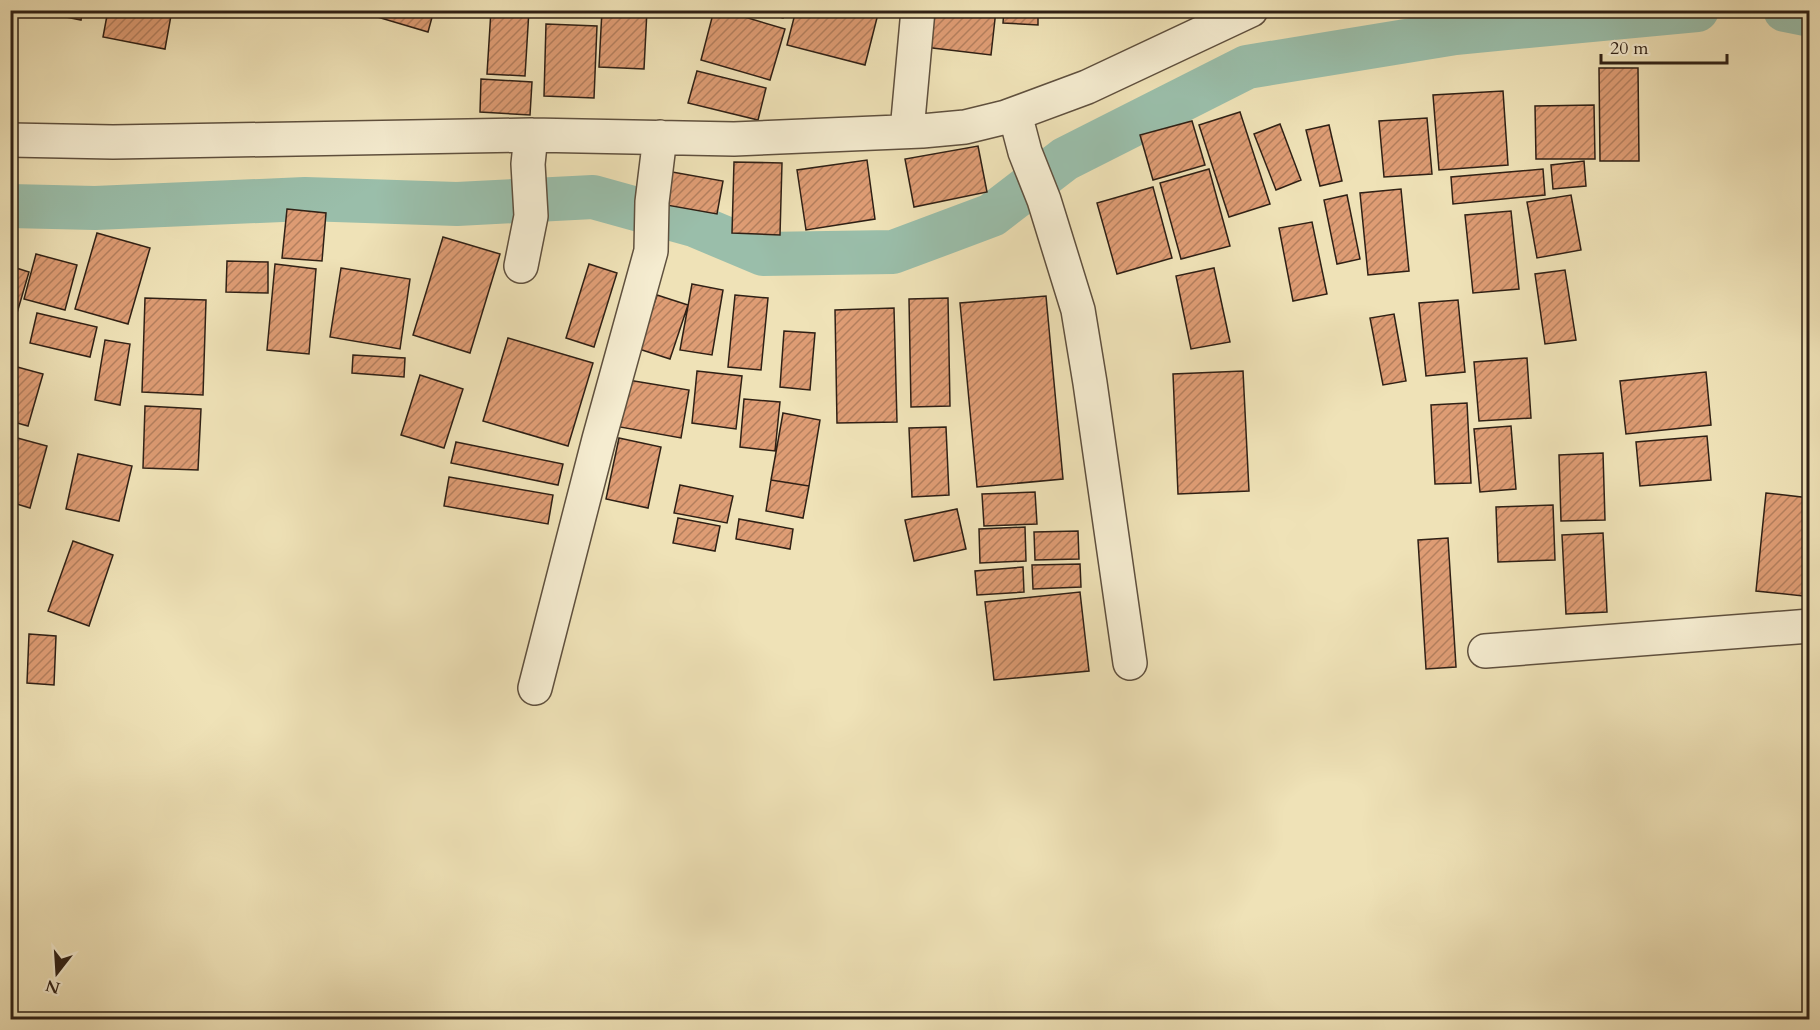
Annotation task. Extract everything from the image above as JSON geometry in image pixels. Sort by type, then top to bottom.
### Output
[{"type":"street","points":[[907,131],[918,10]]},
{"type":"street","points":[[10,140],[529,150],[660,137],[734,139],[965,127],[1015,114],[1086,87],[1251,10]]},
{"type":"street","points":[[1015,114],[1025,152],[1044,200],[1078,310],[1130,663]]},
{"type":"street","points":[[535,688],[599,439],[651,251],[652,202],[660,137]]},
{"type":"street","points":[[521,266],[531,216],[529,150]]},
{"type":"street","points":[[1485,651],[1809,626]]},
{"type":"building","points":[[32,10],[83,10],[81,20]]},
{"type":"building","points":[[108,10],[172,10],[165,49],[103,37]]},
{"type":"building","points":[[376,10],[434,10],[428,32],[374,16]]},
{"type":"building","points":[[491,10],[529,10],[525,76],[487,74]]},
{"type":"building","points":[[548,10],[593,10],[593,17],[547,16]]},
{"type":"building","points":[[602,10],[647,10],[644,69],[599,67]]},
{"type":"building","points":[[714,10],[721,10],[785,29],[770,80],[701,60]]},
{"type":"building","points":[[755,10],[785,10],[783,18]]},
{"type":"building","points":[[796,10],[879,10],[865,65],[787,45]]},
{"type":"building","points":[[920,10],[996,10],[991,55],[916,46]]},
{"type":"building","points":[[1004,10],[1038,10],[1038,25],[1003,23]]},
{"type":"building","points":[[546,24],[597,26],[594,98],[544,96]]},
{"type":"building","points":[[1599,68],[1638,68],[1639,161],[1600,161]]},
{"type":"building","points":[[697,71],[766,88],[758,120],[688,103]]},
{"type":"building","points":[[481,79],[532,82],[530,115],[480,112]]},
{"type":"building","points":[[1503,91],[1508,165],[1439,170],[1433,95]]},
{"type":"building","points":[[1594,105],[1595,159],[1536,159],[1535,106]]},
{"type":"building","points":[[1240,112],[1270,204],[1229,217],[1199,125]]},
{"type":"building","points":[[1427,118],[1432,174],[1384,177],[1379,121]]},
{"type":"building","points":[[1192,121],[1205,165],[1153,180],[1140,135]]},
{"type":"building","points":[[1280,124],[1301,180],[1276,190],[1254,134]]},
{"type":"building","points":[[1329,125],[1342,181],[1320,186],[1306,130]]},
{"type":"building","points":[[978,146],[987,192],[914,207],[905,159]]},
{"type":"building","points":[[867,160],[875,219],[806,230],[797,170]]},
{"type":"building","points":[[1584,161],[1586,186],[1553,189],[1551,165]]},
{"type":"building","points":[[734,162],[782,163],[780,235],[732,233]]},
{"type":"building","points":[[1209,169],[1230,246],[1181,259],[1160,183]]},
{"type":"building","points":[[1543,169],[1545,195],[1453,204],[1451,177]]},
{"type":"building","points":[[661,170],[723,181],[717,214],[655,203]]},
{"type":"building","points":[[1153,187],[1172,258],[1117,274],[1097,203]]},
{"type":"building","points":[[1401,189],[1409,271],[1368,275],[1360,193]]},
{"type":"building","points":[[1347,195],[1360,259],[1337,264],[1324,200]]},
{"type":"building","points":[[1571,195],[1581,250],[1537,258],[1527,202]]},
{"type":"building","points":[[287,209],[326,213],[322,261],[282,258]]},
{"type":"building","points":[[1511,211],[1519,289],[1473,293],[1465,215]]},
{"type":"building","points":[[1312,222],[1327,294],[1293,301],[1279,228]]},
{"type":"building","points":[[97,233],[150,248],[128,324],[75,309]]},
{"type":"building","points":[[443,237],[500,254],[470,353],[413,335]]},
{"type":"building","points":[[36,254],[77,265],[65,310],[24,299]]},
{"type":"building","points":[[227,261],[268,262],[268,293],[226,292]]},
{"type":"building","points":[[275,264],[316,269],[309,354],[267,350]]},
{"type":"building","points":[[589,264],[617,273],[594,347],[566,338]]},
{"type":"building","points":[[10,266],[29,272],[10,337]]},
{"type":"building","points":[[341,268],[410,279],[400,349],[330,337]]},
{"type":"building","points":[[1214,268],[1230,342],[1191,349],[1176,276]]},
{"type":"building","points":[[1565,270],[1576,340],[1545,344],[1535,274]]},
{"type":"building","points":[[692,284],[723,290],[712,355],[680,350]]},
{"type":"building","points":[[657,295],[688,305],[670,359],[639,349]]},
{"type":"building","points":[[735,295],[768,298],[761,370],[728,367]]},
{"type":"building","points":[[1046,296],[1063,479],[977,487],[960,303]]},
{"type":"building","points":[[145,298],[206,300],[203,395],[142,392]]},
{"type":"building","points":[[948,298],[950,406],[911,407],[909,299]]},
{"type":"building","points":[[1458,300],[1465,372],[1426,376],[1419,303]]},
{"type":"building","points":[[894,308],[897,422],[837,423],[835,310]]},
{"type":"building","points":[[37,313],[97,327],[90,357],[30,343]]},
{"type":"building","points":[[1394,314],[1406,381],[1383,385],[1370,318]]},
{"type":"building","points":[[784,331],[815,333],[810,390],[780,387]]},
{"type":"building","points":[[508,338],[593,363],[568,446],[483,421]]},
{"type":"building","points":[[105,340],[130,344],[120,405],[95,400]]},
{"type":"building","points":[[353,355],[405,358],[404,377],[352,373]]},
{"type":"building","points":[[1527,358],[1531,418],[1479,421],[1474,362]]},
{"type":"building","points":[[10,365],[43,374],[28,426],[10,421]]},
{"type":"building","points":[[697,371],[742,376],[736,429],[692,423]]},
{"type":"building","points":[[1243,371],[1249,491],[1178,494],[1173,374]]},
{"type":"building","points":[[1706,372],[1711,425],[1626,434],[1620,381]]},
{"type":"building","points":[[420,375],[463,389],[444,448],[401,435]]},
{"type":"building","points":[[628,380],[689,390],[681,438],[620,427]]},
{"type":"building","points":[[744,399],[780,402],[775,451],[740,447]]},
{"type":"building","points":[[1467,403],[1471,483],[1435,484],[1431,405]]},
{"type":"building","points":[[145,406],[201,409],[198,470],[143,468]]},
{"type":"building","points":[[783,413],[820,420],[809,486],[771,480]]},
{"type":"building","points":[[1511,426],[1516,489],[1480,492],[1474,429]]},
{"type":"building","points":[[946,427],[949,495],[912,497],[909,428]]},
{"type":"building","points":[[10,436],[47,446],[30,508],[10,502]]},
{"type":"building","points":[[1707,436],[1711,480],[1640,486],[1636,442]]},
{"type":"building","points":[[619,438],[661,447],[648,508],[606,499]]},
{"type":"building","points":[[456,442],[563,464],[558,485],[451,463]]},
{"type":"building","points":[[1603,453],[1605,520],[1561,521],[1559,455]]},
{"type":"building","points":[[78,454],[132,466],[119,521],[66,509]]},
{"type":"building","points":[[449,477],[553,495],[548,524],[444,506]]},
{"type":"building","points":[[771,480],[809,486],[803,518],[766,511]]},
{"type":"building","points":[[680,485],[733,496],[727,523],[674,513]]},
{"type":"building","points":[[1035,492],[1037,524],[984,526],[982,494]]},
{"type":"building","points":[[1766,493],[1810,498],[1810,531],[1803,596],[1756,591]]},
{"type":"building","points":[[1553,505],[1555,560],[1498,562],[1496,507]]},
{"type":"building","points":[[957,509],[966,549],[914,561],[905,520]]},
{"type":"building","points":[[678,518],[720,526],[715,551],[673,543]]},
{"type":"building","points":[[739,519],[793,529],[790,549],[736,539]]},
{"type":"building","points":[[1025,527],[1026,561],[980,563],[979,529]]},
{"type":"building","points":[[1078,531],[1079,559],[1035,560],[1034,532]]},
{"type":"building","points":[[1603,533],[1607,612],[1566,614],[1562,535]]},
{"type":"building","points":[[1448,538],[1456,667],[1426,669],[1418,540]]},
{"type":"building","points":[[73,541],[113,555],[89,626],[48,611]]},
{"type":"building","points":[[1080,564],[1081,587],[1033,589],[1032,565]]},
{"type":"building","points":[[1023,567],[1024,592],[977,595],[975,571]]},
{"type":"building","points":[[1080,592],[1089,671],[994,680],[985,602]]},
{"type":"building","points":[[29,634],[56,636],[54,685],[27,683]]},
{"type":"waterway","points":[[10,206],[95,208],[305,199],[457,204],[593,197],[694,225],[763,254],[893,252],[992,215],[1065,159],[1247,67],[1455,33],[1697,10]]},
{"type":"waterway","points":[[1785,10],[1810,15]]}]
